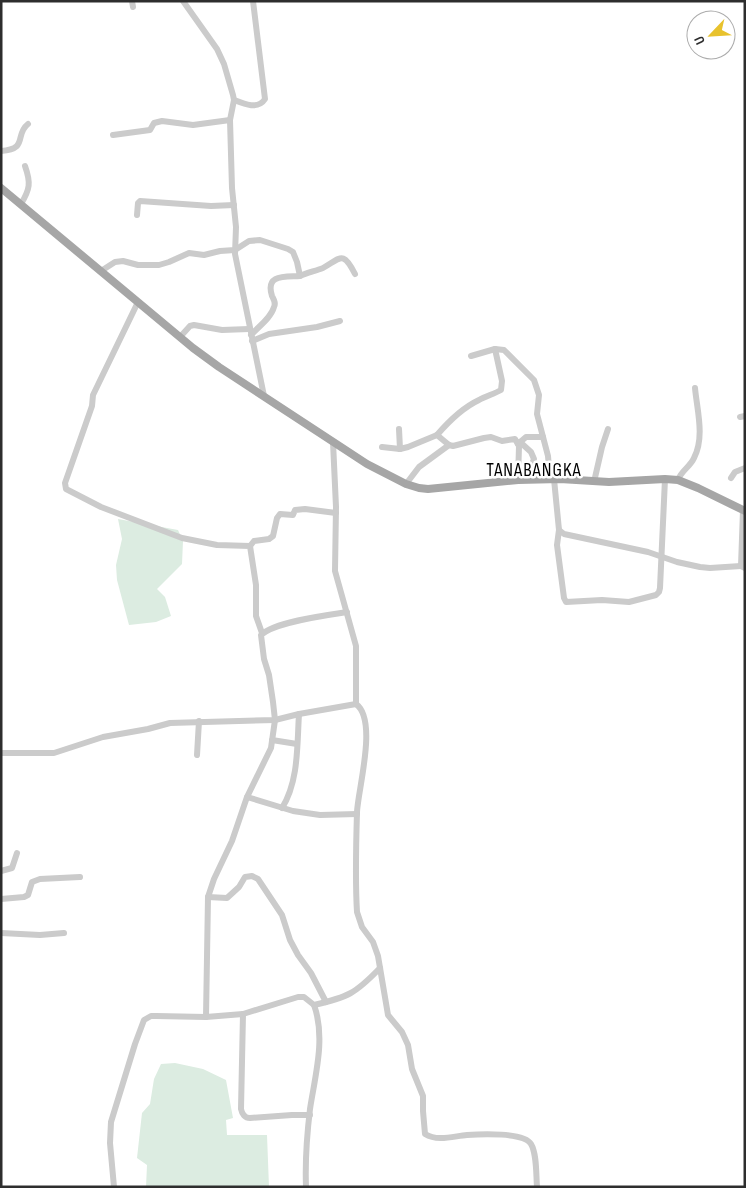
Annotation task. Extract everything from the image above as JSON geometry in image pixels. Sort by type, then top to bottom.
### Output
[{"type":"main road","points":[[1,188],[180,337],[219,367],[367,464],[406,484],[428,489],[518,480],[594,482],[678,480],[744,511]]},
{"type":"street","points":[[183,1],[208,34],[219,54],[227,72],[234,100],[230,120],[236,227],[235,250],[264,396]]},
{"type":"street","points":[[234,100],[255,106],[265,99],[253,1]]},
{"type":"street","points":[[113,135],[150,130],[154,123],[162,121],[193,124],[230,120]]},
{"type":"street","points":[[1,151],[20,144],[22,130],[28,124]]},
{"type":"street","points":[[21,204],[29,189],[29,178],[25,166]]},
{"type":"street","points":[[137,215],[139,202],[144,200],[211,206],[234,205]]},
{"type":"street","points":[[101,270],[120,261],[138,265],[159,265],[189,254],[204,255],[220,250],[235,250],[249,241],[260,240],[288,249],[295,257],[300,276]]},
{"type":"street","points":[[251,335],[273,311],[275,304],[270,288],[273,280],[281,277],[300,276],[322,268],[337,258],[346,260],[356,274]]},
{"type":"street","points":[[138,302],[93,395],[92,406],[65,483],[66,489],[101,507],[182,538],[217,545],[250,546]]},
{"type":"street","points":[[180,337],[190,326],[194,325],[251,335],[316,327],[340,320]]},
{"type":"street","points":[[382,447],[400,449],[437,435],[449,421],[464,409],[478,400],[501,390],[502,381],[495,349]]},
{"type":"street","points":[[471,356],[495,349],[506,351],[537,384],[539,398],[537,414],[552,480],[559,530],[557,545],[566,602],[602,600],[629,602],[656,595],[660,592],[665,479]]},
{"type":"street","points":[[678,480],[681,473],[695,457],[700,439],[694,388]]},
{"type":"street","points":[[399,429],[400,449]]},
{"type":"street","points":[[594,482],[608,429]]},
{"type":"street","points":[[437,435],[453,446],[491,437],[502,442],[515,439],[531,452],[534,459],[530,468],[519,470]]},
{"type":"street","points":[[518,480],[519,443],[526,437],[543,437]]},
{"type":"street","points":[[333,442],[336,513],[335,571],[355,640],[357,654],[356,704],[363,713],[366,724],[365,765],[357,814],[358,912],[362,927],[375,946],[386,1010],[391,1020],[402,1032],[408,1045],[412,1069],[423,1096],[422,1111],[425,1134],[445,1138],[469,1135],[498,1135],[528,1140],[534,1150],[537,1187]]},
{"type":"street","points":[[406,484],[419,467],[449,445]]},
{"type":"street","points":[[731,478],[735,472],[745,468]]},
{"type":"street","points":[[206,1017],[208,898],[256,776],[270,754],[275,720],[272,690],[260,637],[262,633],[256,616],[256,585],[250,546],[254,541],[269,539],[273,536],[276,518],[280,514],[290,516],[293,515],[294,510],[305,509],[336,513]]},
{"type":"street","points":[[559,530],[566,535],[640,550],[700,567],[743,567],[744,511]]},
{"type":"street","points":[[262,633],[266,630],[300,620],[347,612]]},
{"type":"street","points":[[1,753],[54,753],[103,737],[170,723],[275,720],[356,704]]},
{"type":"street","points":[[282,808],[287,798],[293,774],[299,714]]},
{"type":"street","points":[[197,756],[199,721]]},
{"type":"street","points":[[272,740],[297,744]]},
{"type":"street","points":[[247,797],[282,808],[320,815],[357,814]]},
{"type":"street","points":[[1,871],[12,868],[16,853]]},
{"type":"street","points":[[208,898],[227,898],[239,887],[245,877],[252,876],[258,879],[282,916],[290,940],[311,973],[326,1002]]},
{"type":"street","points":[[1,899],[28,895],[32,882],[40,879],[80,877]]},
{"type":"street","points":[[1,933],[40,935],[64,933]]},
{"type":"street","points":[[314,1005],[334,1000],[358,990],[380,968]]},
{"type":"street","points":[[114,1187],[110,1143],[111,1122],[124,1075],[142,1024],[147,1018],[156,1016],[206,1017],[243,1014],[294,997],[304,997],[314,1005],[319,1042],[310,1115],[306,1187]]},
{"type":"street","points":[[243,1014],[241,1109],[243,1114],[250,1118],[310,1115]]},
{"type":"green space","points":[[118,519],[178,530],[183,541],[182,564],[157,589],[165,597],[171,616],[156,622],[129,625],[117,580],[116,565],[122,539]]},
{"type":"green space","points":[[175,1063],[203,1069],[226,1080],[233,1118],[226,1120],[227,1135],[267,1135],[269,1187],[146,1187],[147,1165],[137,1158],[142,1113],[150,1104],[154,1079],[161,1064]]},
{"type":"district","name":"TANABANGKA","points":[[534,469]]}]
